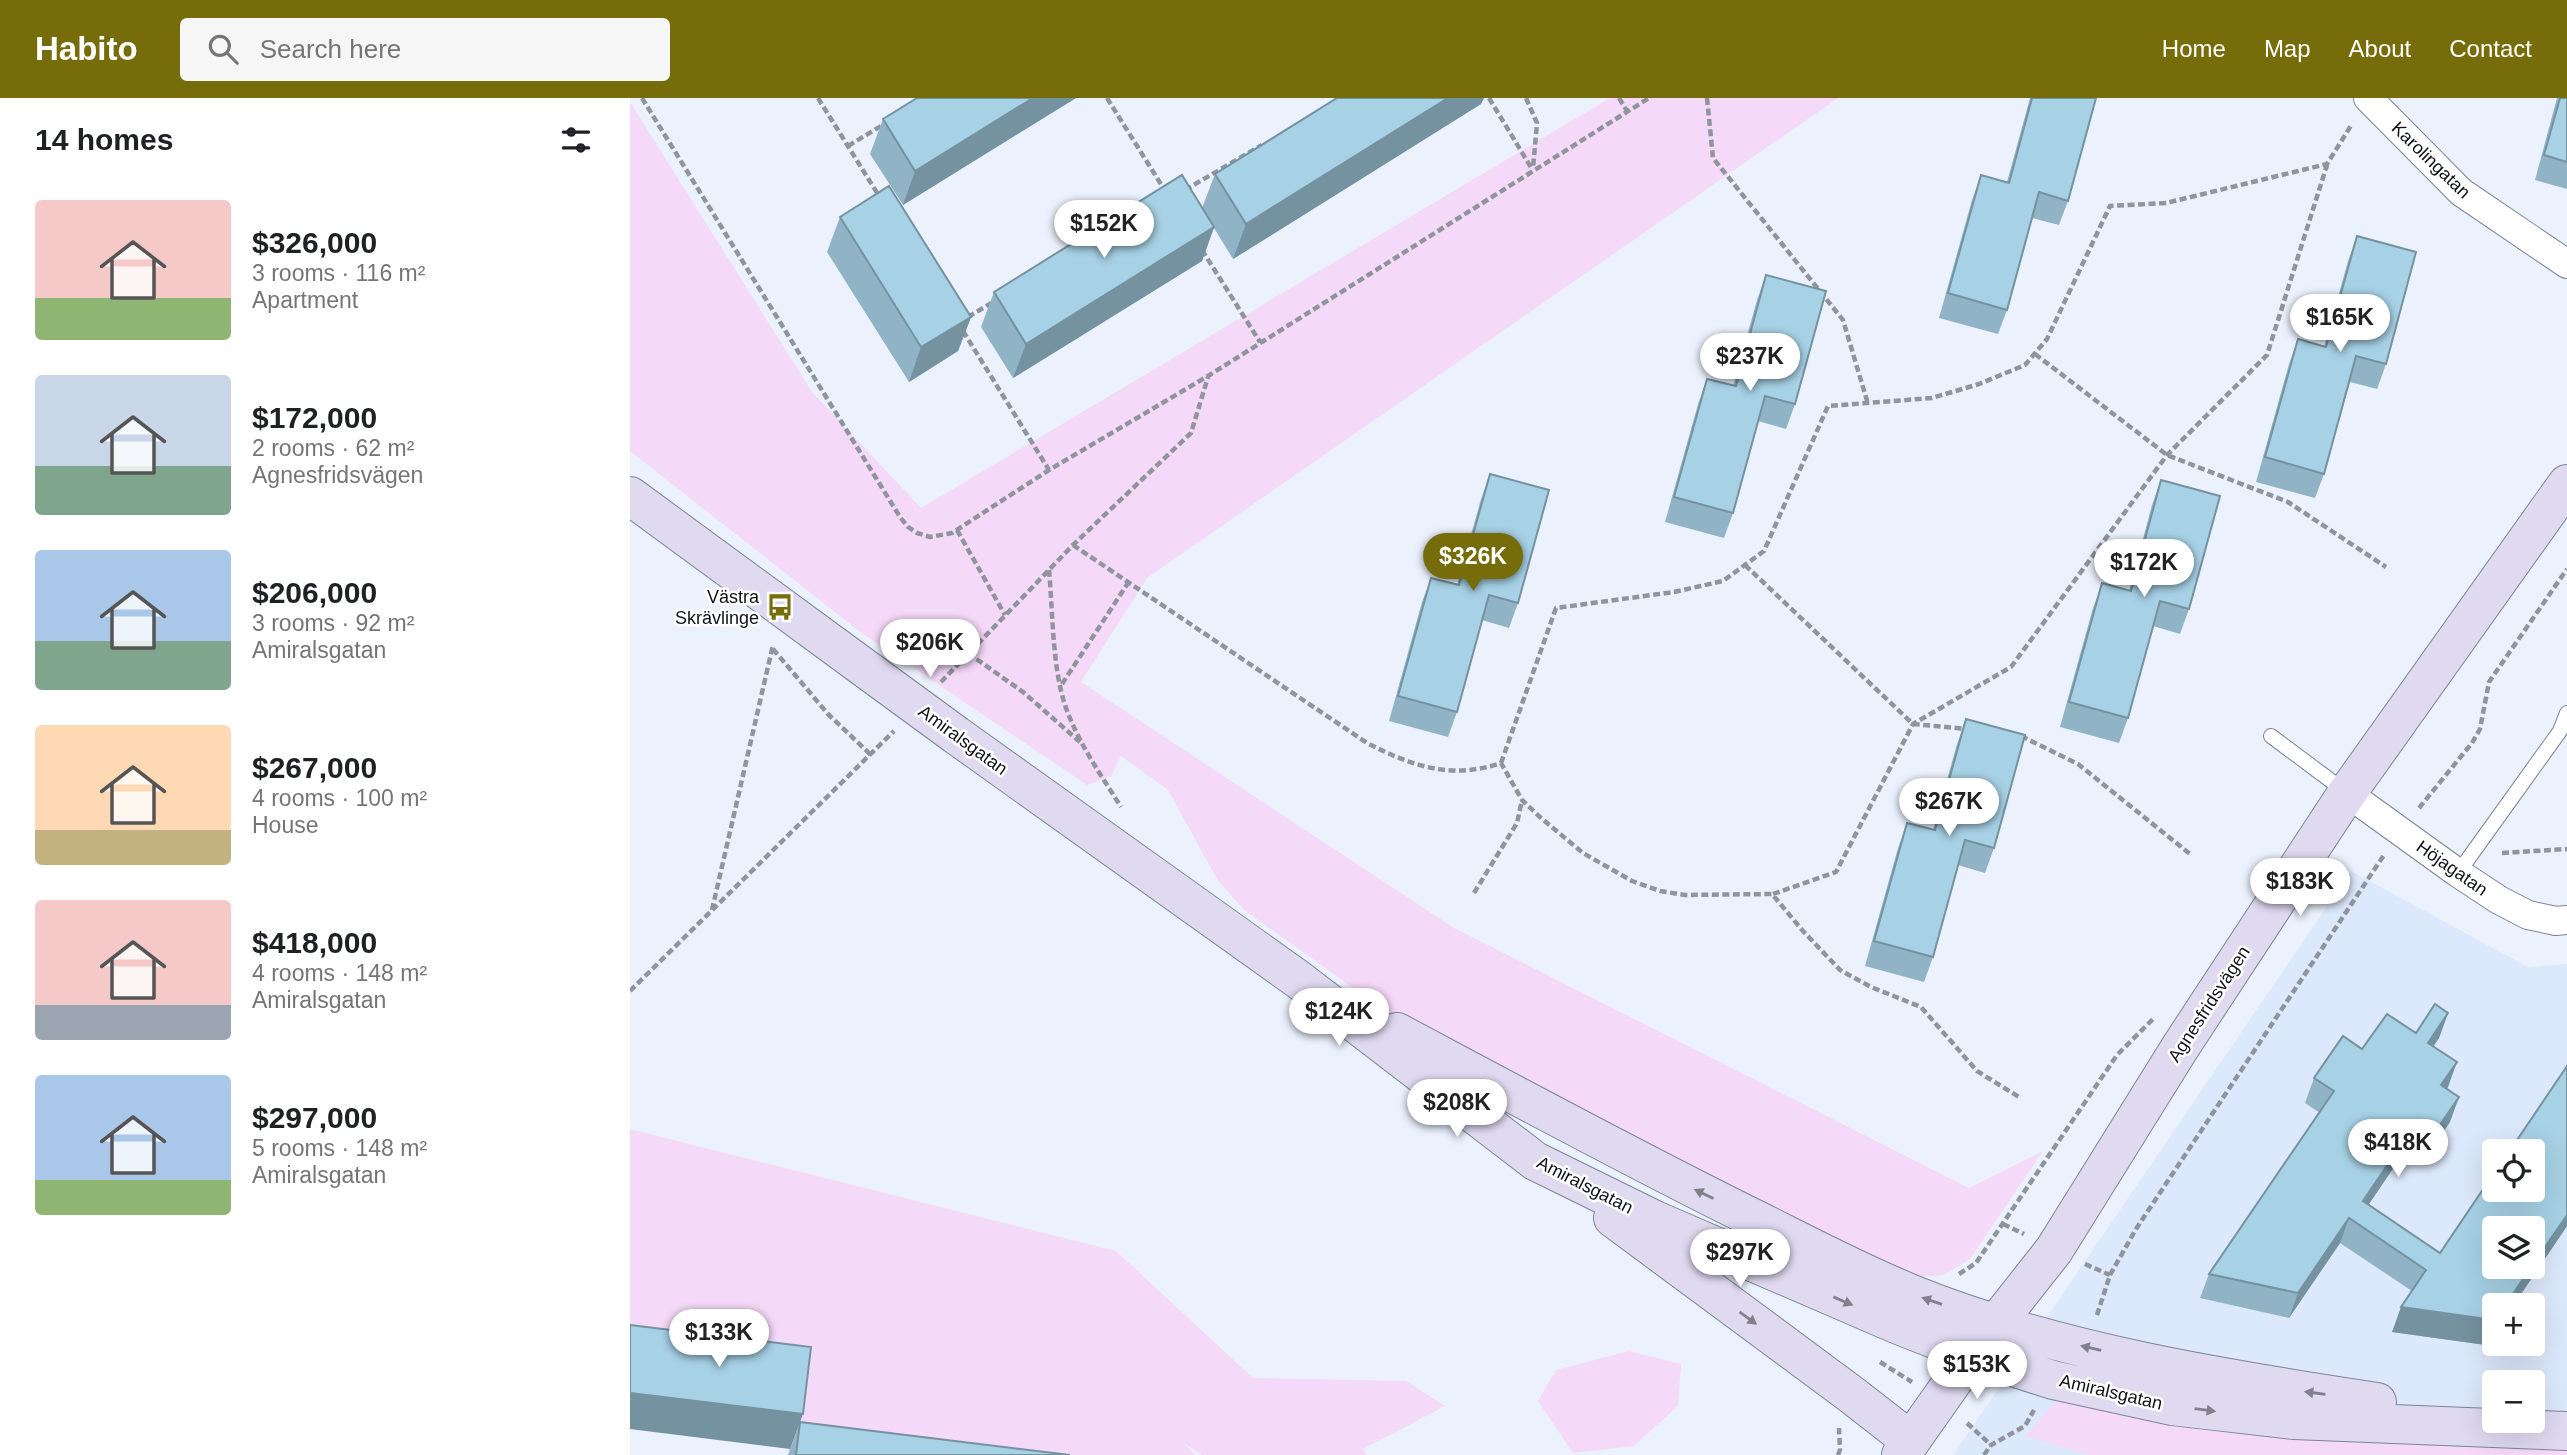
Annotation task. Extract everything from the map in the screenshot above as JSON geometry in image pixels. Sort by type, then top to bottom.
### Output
[{"type":"main road","name":"Agnesfridsvägen","points":[[1906,1448],[1972,1354],[2054,1250],[2181,1046],[2347,793],[2567,484]]},
{"type":"main road","name":"Amiralsgatan","points":[[630,496],[956,735],[1299,980],[1535,1161],[1655,1220],[1896,1324],[1972,1354],[2053,1380],[2172,1406],[2294,1420],[2567,1431]]},
{"type":"main road","name":"Amiralsgatan","points":[[1299,980],[1664,1174],[1912,1294],[1997,1323],[2151,1362],[2294,1390],[2482,1417]]},
{"type":"main road","points":[[1535,1161],[1834,1382],[1906,1448]]},
{"type":"main road","name":"Amiralsgatan","points":[[2545,1427],[2567,1431]]},
{"type":"street","name":"Karolingatan","points":[[2368,98],[2461,192],[2567,264]]},
{"type":"street","name":"Höjagatan","points":[[2347,793],[2458,873],[2528,915],[2556,921],[2567,920]]},
{"type":"lane","points":[[2458,873],[2560,732],[2567,713]]},
{"type":"lane","points":[[2271,736],[2347,793]]},
{"type":"path","points":[[642,98],[900,516],[908,527],[930,537],[939,537],[957,530],[1049,470],[1208,376],[1648,98]]},
{"type":"path","points":[[818,98],[884,205]]},
{"type":"path","points":[[1107,98],[1170,199]]},
{"type":"path","points":[[1489,98],[1533,169]]},
{"type":"path","points":[[1527,98],[1537,123],[1533,169]]},
{"type":"path","points":[[1619,98],[1627,111]]},
{"type":"path","points":[[1707,98],[1713,158],[1843,320],[1868,404]]},
{"type":"path","points":[[2327,164],[2166,203],[2110,206],[2047,339],[2025,365],[1979,384],[1932,398],[1828,406],[1764,551],[1723,581],[1674,592],[1556,608],[1501,763],[1522,800],[1583,853],[1632,881],[1660,891],[1685,895],[1773,894],[1836,872],[1913,724],[2011,667],[2167,455],[2267,355],[2327,164],[2368,98]]},
{"type":"path","points":[[848,146],[892,119]]},
{"type":"path","points":[[1182,192],[1273,138]]},
{"type":"path","points":[[1198,243],[1260,342]]},
{"type":"path","points":[[1005,295],[958,323],[1049,470]]},
{"type":"path","points":[[2035,354],[2167,455],[2288,502],[2386,567]]},
{"type":"path","points":[[940,683],[1073,545],[1191,433],[1208,376]]},
{"type":"path","points":[[957,530],[1005,615]]},
{"type":"path","points":[[1073,545],[1367,743],[1399,760],[1461,772],[1480,770],[1501,763]]},
{"type":"path","points":[[1745,565],[1913,724],[1978,730]]},
{"type":"path","points":[[2077,1345],[2098,1314],[2110,1275],[2136,1229],[2400,831],[2472,743],[2480,729],[2489,682],[2567,569]]},
{"type":"path","points":[[1049,570],[1061,685],[1066,707],[1082,744],[1125,814]]},
{"type":"path","points":[[1061,685],[1128,583]]},
{"type":"path","points":[[712,910],[774,637]]},
{"type":"path","points":[[772,648],[828,714],[871,755]]},
{"type":"path","points":[[968,653],[1023,692],[1082,744]]},
{"type":"path","points":[[630,991],[902,723]]},
{"type":"path","points":[[2016,733],[2078,764],[2190,854]]},
{"type":"path","points":[[1474,893],[1517,823],[1522,800]]},
{"type":"path","points":[[2479,845],[2502,853],[2567,849]]},
{"type":"path","points":[[1773,894],[1840,970],[1871,987],[1921,1007],[1977,1070],[2019,1097]]},
{"type":"path","points":[[2003,1224],[2117,1055],[2162,1011]]},
{"type":"path","points":[[1984,1455],[1991,1445],[2025,1426],[2053,1380]]},
{"type":"shaded area","points":[[1610,98],[1838,98],[1147,578],[1081,682],[1454,928],[1969,1188],[2043,1151],[1970,1259],[1944,1275],[1906,1278],[1422,1037],[1244,910],[1217,879],[1168,790],[1121,756],[1111,776],[1087,785],[859,631],[630,451],[630,102],[812,392],[921,508]]},
{"type":"shaded area","points":[[2351,871],[2528,967],[2567,964],[2567,1455],[1953,1455]]},
{"type":"shaded area","points":[[630,1129],[1116,1251],[1253,1378],[1406,1381],[1445,1406],[1363,1449],[1367,1455],[1202,1455],[1185,1444],[1195,1455],[788,1455],[798,1381],[630,1361]]},
{"type":"shaded area","points":[[1629,1351],[1681,1364],[1678,1406],[1634,1446],[1573,1453],[1538,1401],[1556,1370]]},
{"type":"shaded area","points":[[2060,1396],[2199,1430],[2376,1443],[2567,1448],[2567,1455],[2090,1455],[2025,1436]]},
{"type":"building","points":[[917,98],[1033,98],[915,171],[883,119]]},
{"type":"building","points":[[1337,98],[1448,98],[1246,224],[1215,174]]},
{"type":"building","points":[[2032,98],[2096,98],[2068,201],[2039,192],[2007,310],[1948,293],[1981,175],[2009,183]]},
{"type":"building","points":[[2560,98],[2567,98],[2567,162],[2544,155]]},
{"type":"building","points":[[1182,175],[1214,227],[1026,344],[994,292]]},
{"type":"building","points":[[889,186],[971,317],[921,347],[840,217]]},
{"type":"building","points":[[2357,236],[2416,252],[2386,364],[2356,356],[2324,474],[2265,457],[2298,339],[2326,347]]},
{"type":"building","points":[[1766,275],[1826,291],[1795,404],[1765,396],[1733,513],[1674,497],[1707,379],[1736,386]]},
{"type":"building","points":[[1490,474],[1549,490],[1518,603],[1489,595],[1457,712],[1398,696],[1431,578],[1459,585]]},
{"type":"building","points":[[2161,480],[2220,496],[2189,609],[2160,601],[2128,718],[2069,702],[2102,583],[2131,591]]},
{"type":"building","points":[[1966,719],[2025,735],[1994,848],[1965,840],[1933,957],[1874,941],[1907,823],[1935,830]]},
{"type":"building","points":[[2435,1004],[2448,1013],[2428,1043],[2457,1062],[2441,1085],[2459,1097],[2435,1132],[2418,1120],[2363,1201],[2440,1253],[2482,1191],[2482,1202],[2545,1202],[2545,1139],[2518,1139],[2567,1066],[2567,1215],[2545,1247],[2545,1216],[2482,1216],[2482,1279],[2523,1279],[2514,1293],[2482,1293],[2482,1318],[2401,1307],[2426,1270],[2349,1218],[2298,1293],[2209,1274],[2334,1091],[2314,1078],[2343,1036],[2362,1049],[2387,1014],[2416,1033]]},
{"type":"building","points":[[630,1325],[811,1347],[803,1414],[630,1393]]},
{"type":"building","points":[[800,1422],[1070,1455],[796,1455]]},
{"type":"place","name":"Västra Skrävlinge","points":[[780,607]]}]
